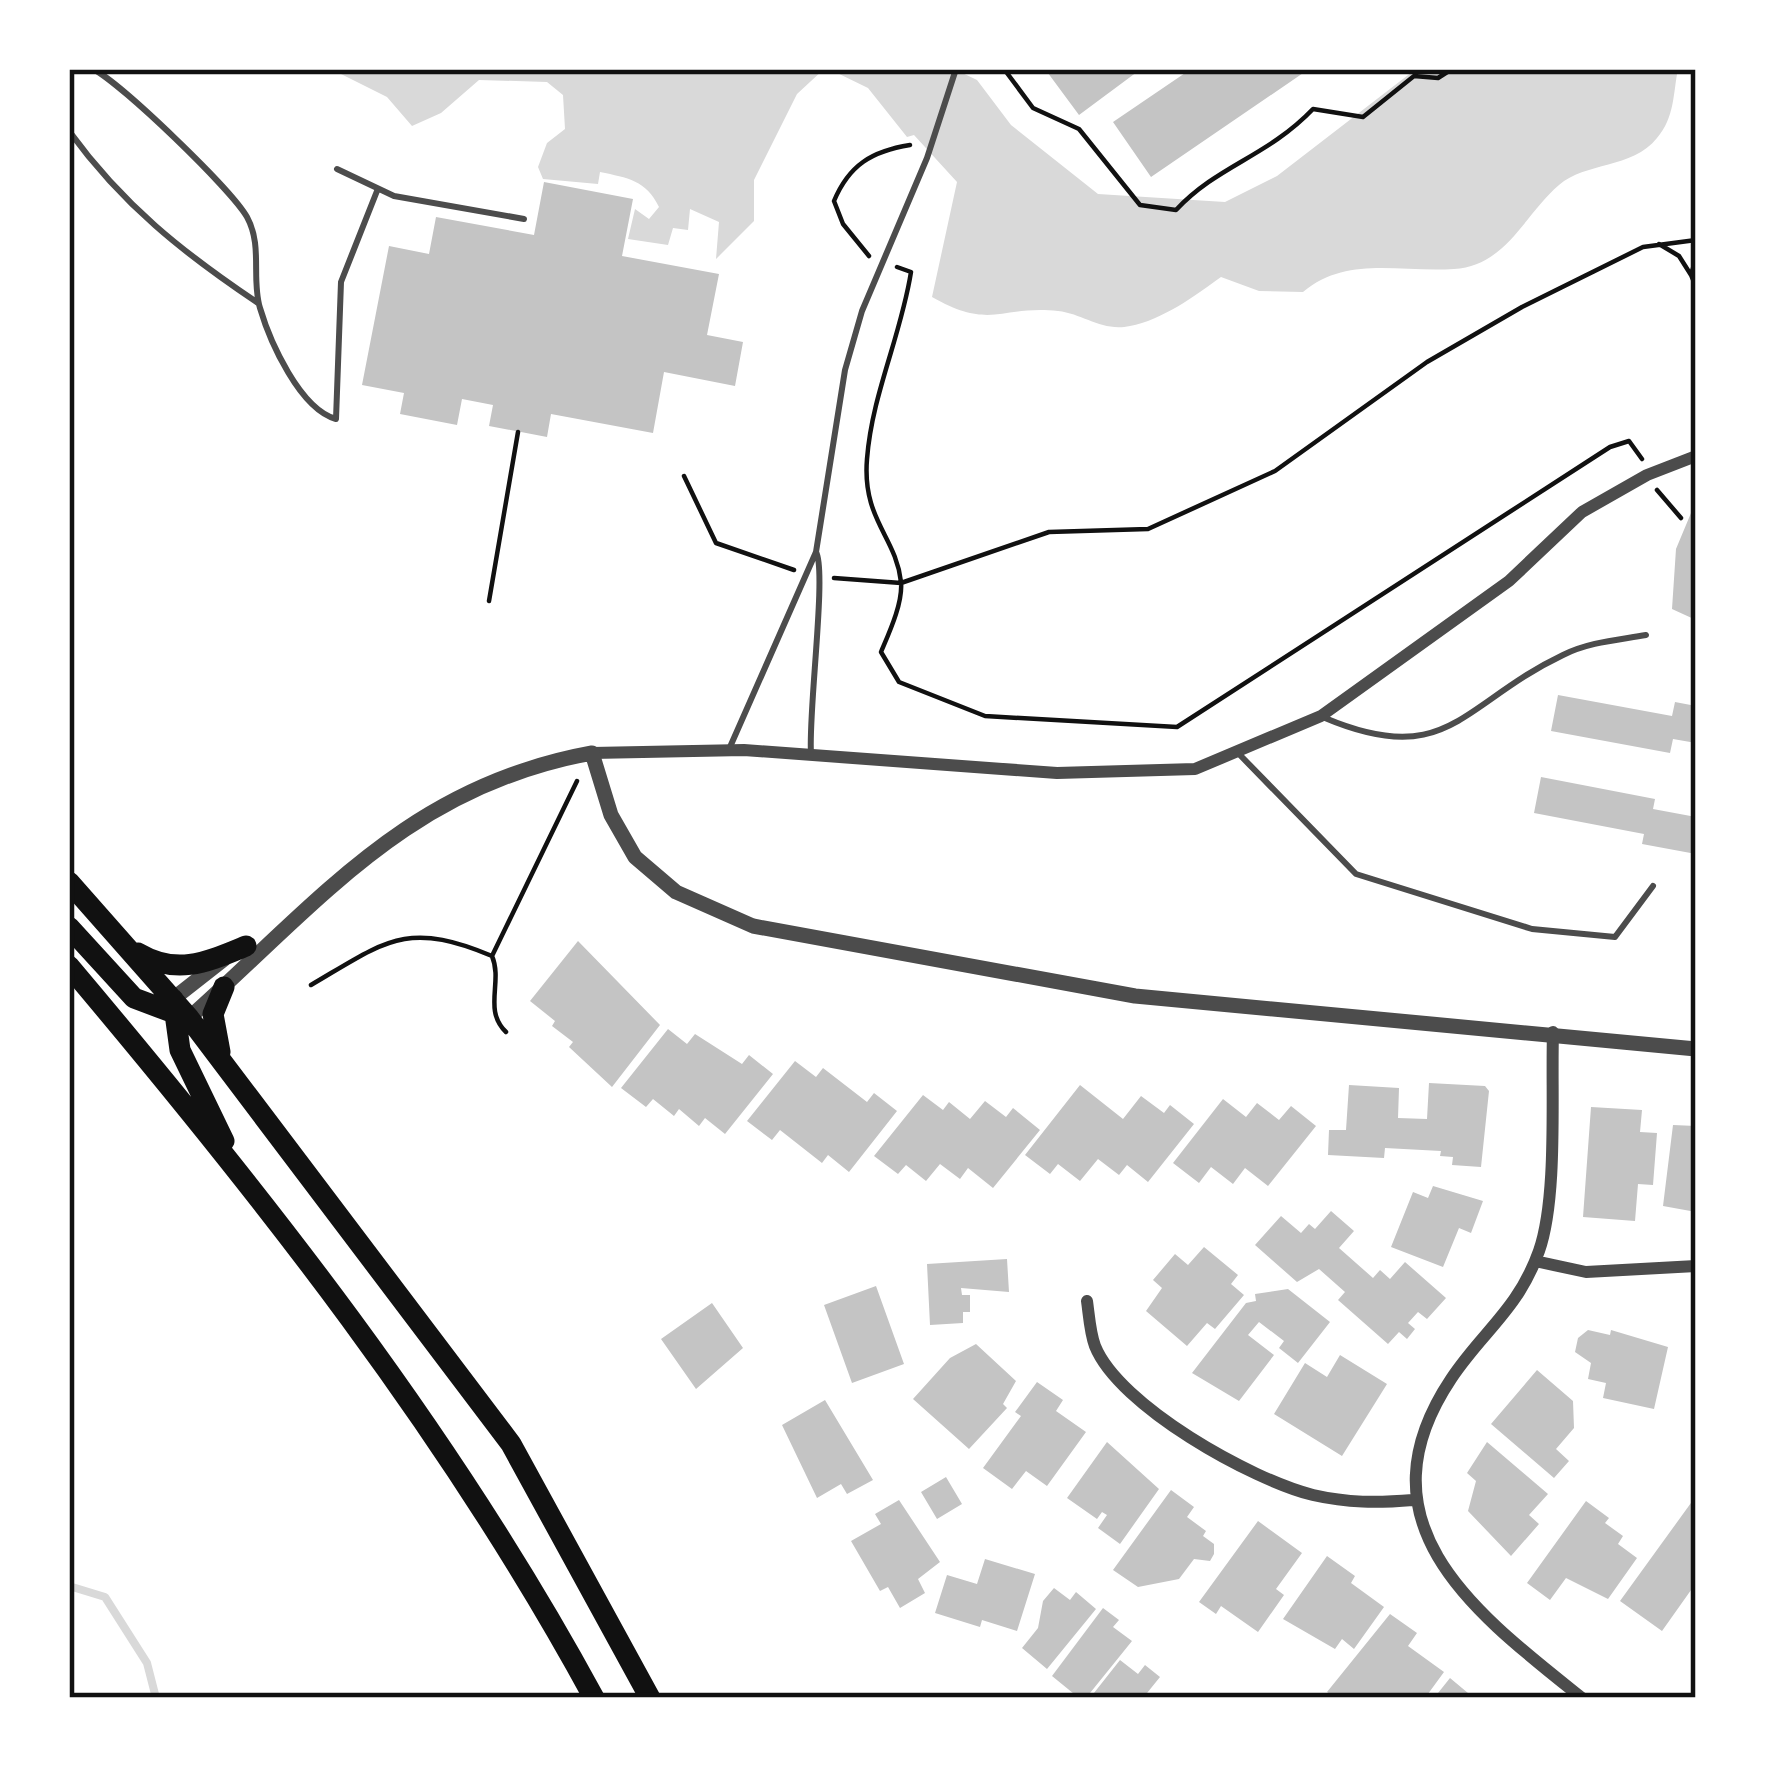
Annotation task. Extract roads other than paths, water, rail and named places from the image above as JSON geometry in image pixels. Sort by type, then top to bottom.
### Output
[{"type":"highway","points":[[69,882],[224,1064],[512,1444],[571,1544],[650,1698]]},
{"type":"highway","points":[[69,927],[134,998],[178,1010]]},
{"type":"highway","points":[[128,946],[158,964],[178,968],[246,946]]},
{"type":"highway","points":[[69,966],[382,1361],[524,1568],[594,1698]]},
{"type":"highway","points":[[224,987],[213,1014],[224,1064]]},
{"type":"highway","points":[[178,1010],[180,1050],[242,1179]]},
{"type":"street","points":[[178,1010],[246,946],[279,928],[450,800],[516,770],[592,753],[728,750],[1057,773],[1195,769],[1239,754],[1322,716],[1510,581],[1582,512],[1647,476],[1696,456]]},
{"type":"street","points":[[592,753],[611,815],[635,857],[676,892],[726,918],[1135,996],[1696,1049]]},
{"type":"street","points":[[178,1010],[224,987],[279,928]]},
{"type":"street","points":[[1553,1032],[1546,1216],[1535,1261],[1516,1300],[1455,1372],[1422,1424],[1413,1500],[1454,1582],[1582,1698]]},
{"type":"street","points":[[1535,1261],[1586,1272],[1696,1266]]},
{"type":"street","points":[[1087,1300],[1096,1347],[1114,1373],[1144,1404],[1223,1455],[1309,1494],[1363,1505],[1413,1500]]},
{"type":"lane","points":[[93,69],[135,99],[247,217],[256,248],[258,303],[313,407],[336,418],[341,282],[354,238],[376,191]]},
{"type":"lane","points":[[728,750],[816,551],[845,370],[881,261],[927,158],[956,69]]},
{"type":"lane","points":[[69,131],[111,188],[154,230],[206,272],[258,303]]},
{"type":"lane","points":[[337,169],[376,191],[524,219]]},
{"type":"lane","points":[[811,754],[812,655],[824,566],[816,551]]},
{"type":"lane","points":[[1322,716],[1387,740],[1425,735],[1564,654],[1646,635]]},
{"type":"lane","points":[[1239,754],[1356,874],[1532,929],[1615,938],[1653,886]]},
{"type":"waterway","points":[[69,1586],[105,1597],[147,1663],[156,1698]]}]
